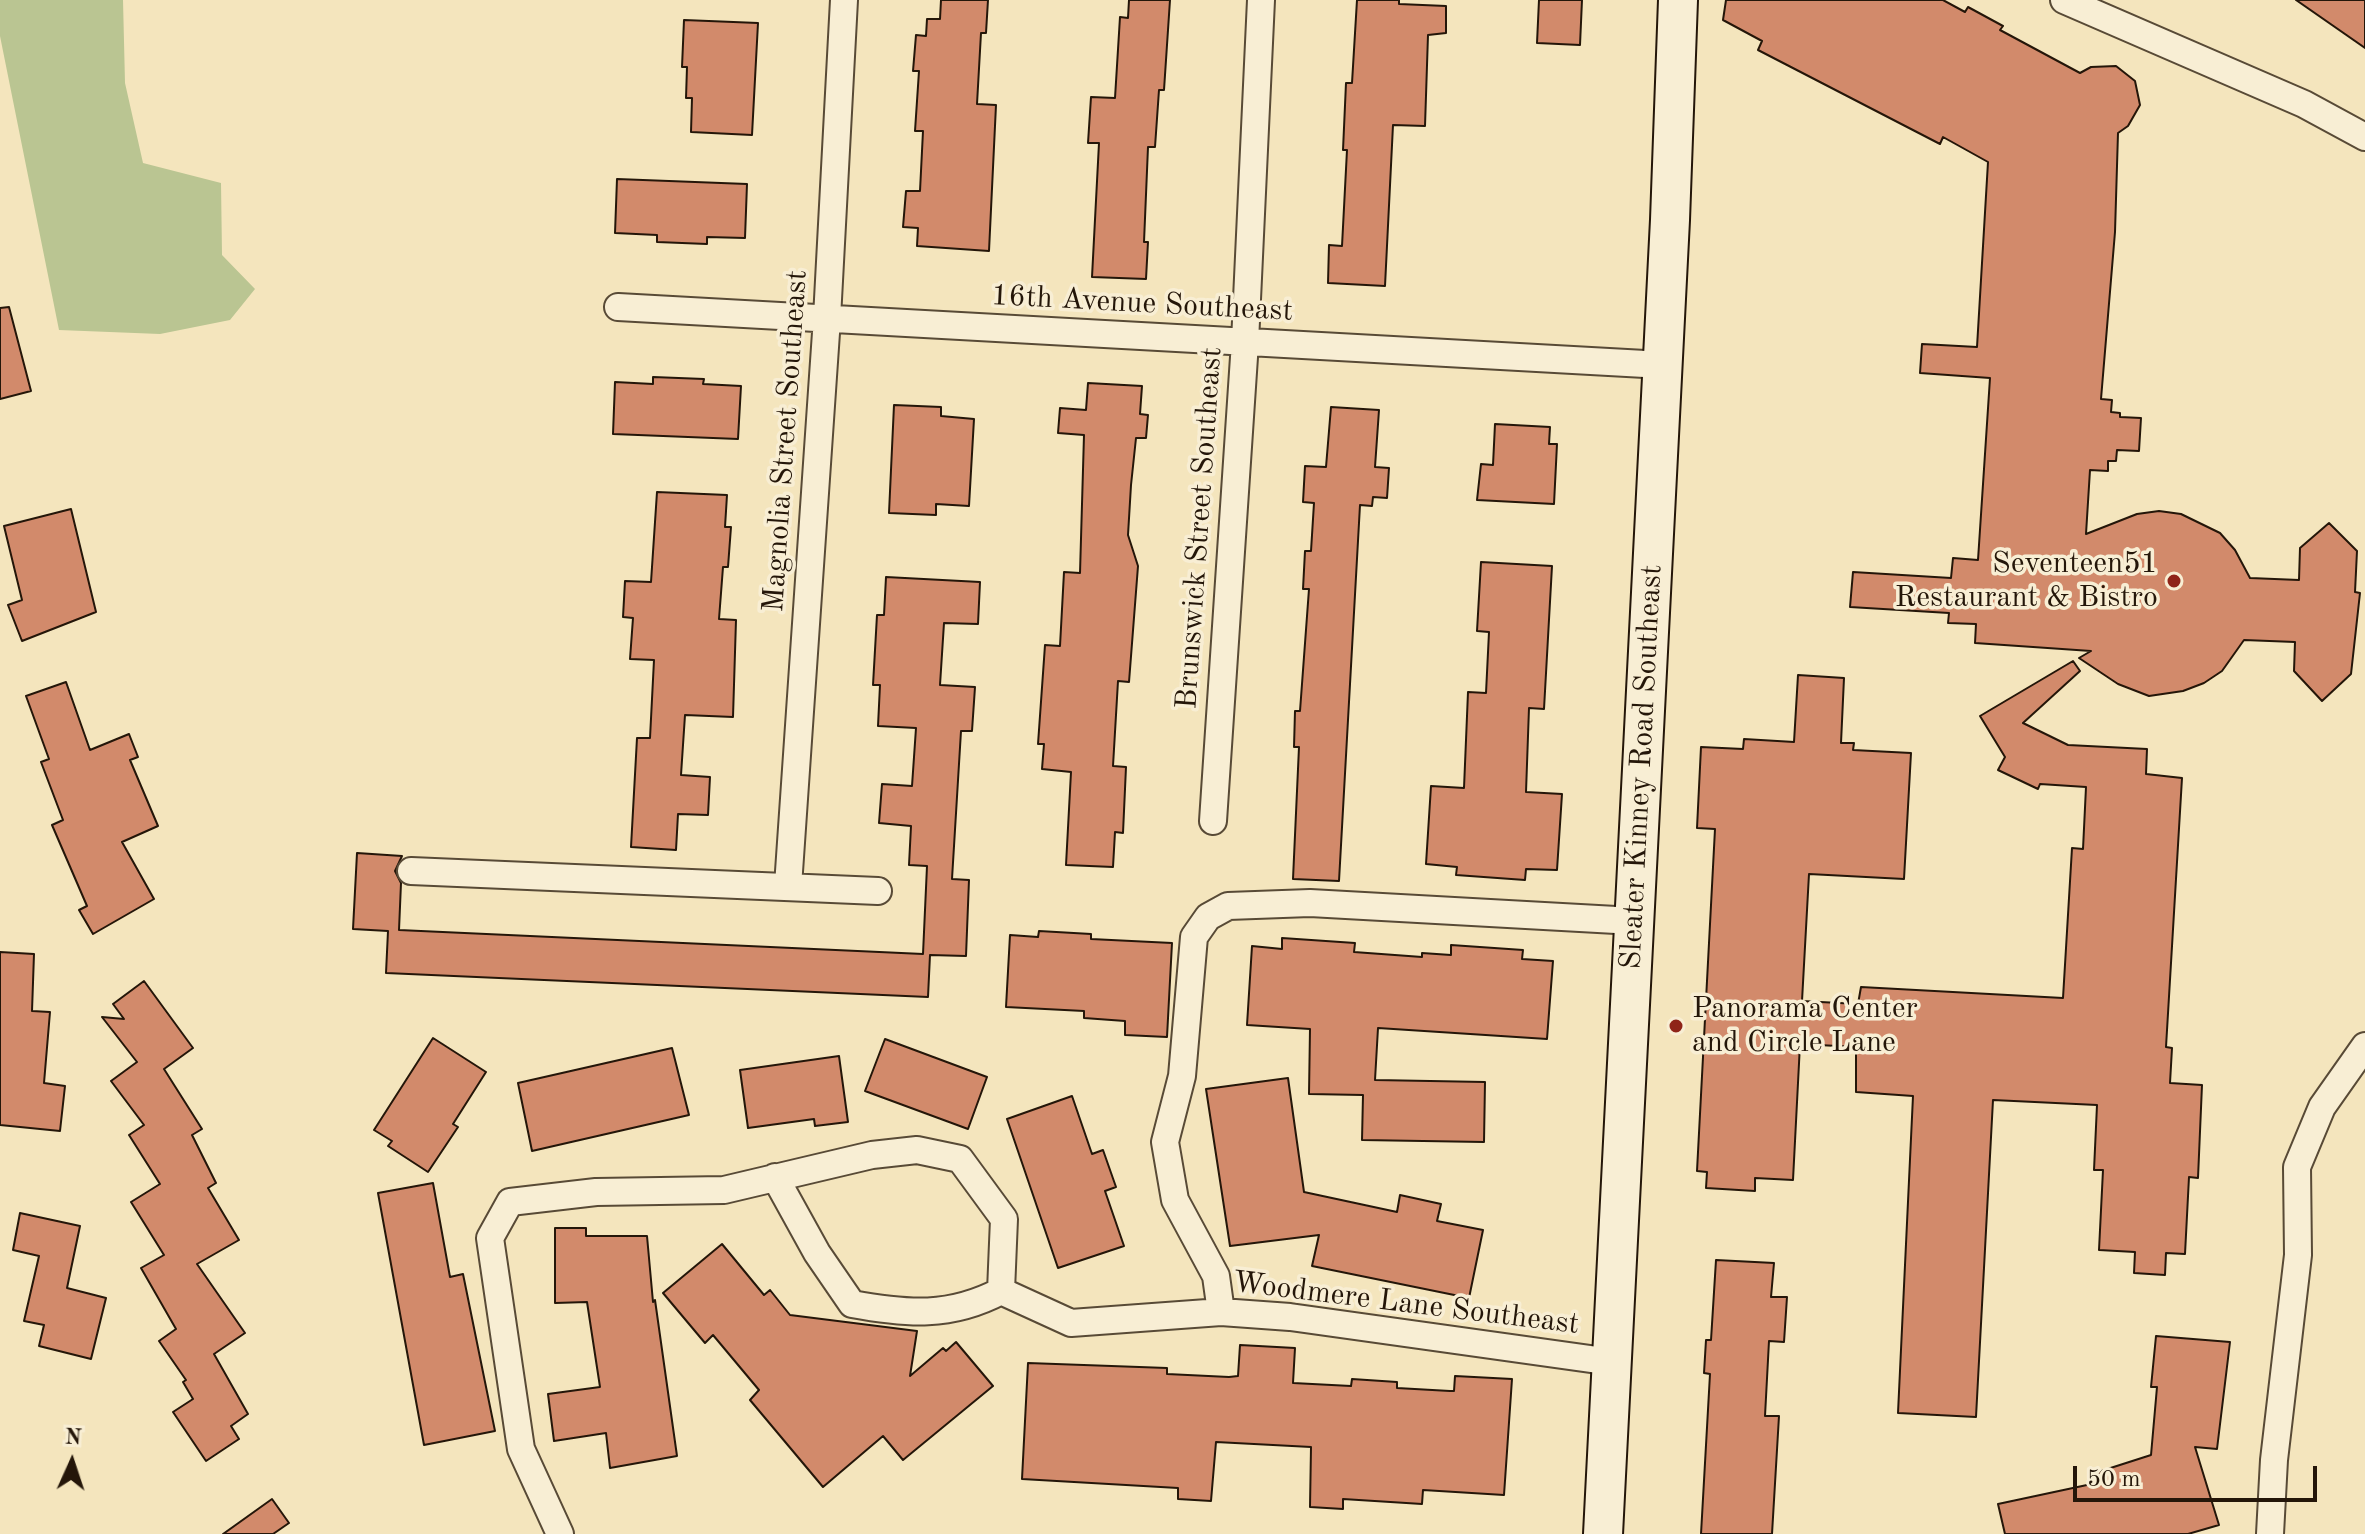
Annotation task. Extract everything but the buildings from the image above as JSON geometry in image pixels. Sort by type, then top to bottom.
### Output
[{"type":"street","name":"Magnolia Street Southeast","points":[[788,886],[827,318],[844,0]]},
{"type":"street","name":"Brunswick Street Southeast","points":[[1213,821],[1245,342],[1261,0]]},
{"type":"street","name":"Sleater Kinney Road Southeast","points":[[1603,1534],[1663,365],[1678,0]]},
{"type":"street","points":[[2064,0],[2290,98],[2365,137]]},
{"type":"street","name":"16th Avenue Southeast","points":[[618,307],[1663,365]]},
{"type":"street","points":[[411,871],[878,891]]},
{"type":"street","points":[[1221,1312],[1216,1276],[1175,1200],[1165,1142],[1182,1076],[1194,937],[1208,917],[1228,906],[1296,903],[1634,921]]},
{"type":"street","points":[[2270,1534],[2274,1460],[2298,1255],[2297,1167],[2322,1107],[2365,1046]]},
{"type":"street","points":[[560,1534],[521,1449],[490,1238],[510,1202],[596,1192],[724,1190],[775,1177],[872,1155],[917,1150],[960,1159],[1004,1219],[1001,1291],[971,1306],[902,1313],[852,1304],[817,1253],[775,1177]]},
{"type":"street","name":"Woodmere Lane Southeast","points":[[1001,1291],[1071,1323],[1221,1312],[1290,1317],[1612,1362]]},
{"type":"green space","points":[[0,0],[123,0],[125,83],[143,163],[221,183],[222,255],[255,289],[230,320],[160,334],[59,330],[0,36]]},
{"type":"place","name":"Seventeen51 Restaurant & Bistro","points":[[2174,581]]},
{"type":"place","name":"Panorama Center and Circle Lane","points":[[1676,1026]]}]
